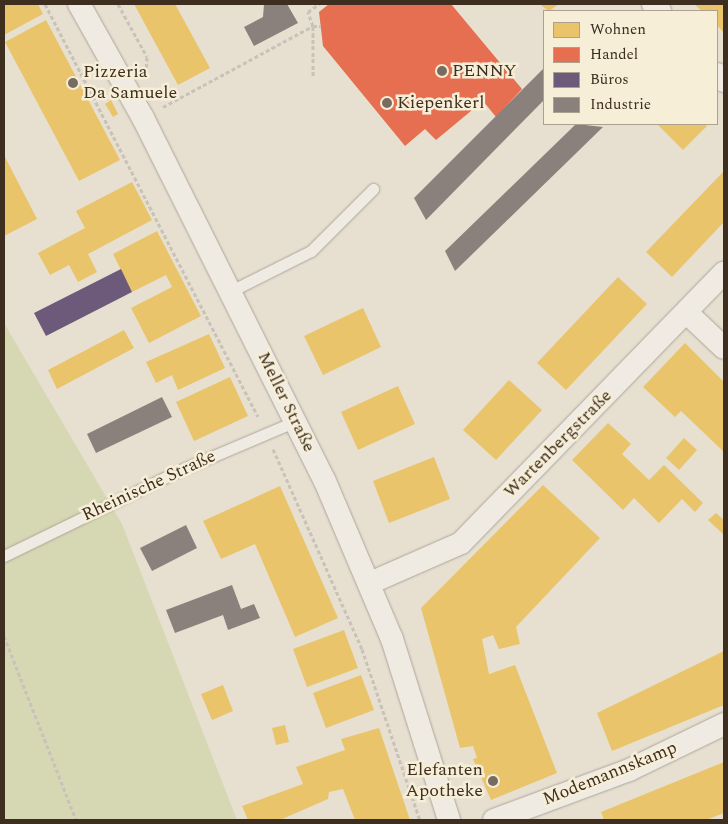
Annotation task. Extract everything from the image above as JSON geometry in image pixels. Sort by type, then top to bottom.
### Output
[{"type":"street","name":"Meller Straße","points":[[79,4],[143,118],[231,291],[296,421],[370,584],[449,820]]},
{"type":"street","name":"Wartenbergstraße","points":[[370,584],[460,543],[687,313],[724,273]]},
{"type":"street","points":[[687,313],[724,348]]},
{"type":"street","name":"Modemannskamp","points":[[494,820],[629,770],[724,724]]},
{"type":"lane","points":[[231,291],[311,251],[373,189]]},
{"type":"lane","name":"Rheinische Straße","points":[[4,556],[266,432],[296,421]]},
{"type":"path","points":[[45,4],[266,432],[362,649],[420,820]]},
{"type":"path","points":[[118,4],[147,58]]},
{"type":"path","points":[[313,76],[313,26],[308,12],[319,4]]},
{"type":"path","points":[[143,118],[313,26],[321,26]]},
{"type":"path","points":[[4,636],[76,820]]},
{"type":"green space","points":[[4,323],[122,524],[237,820],[4,820]]},
{"type":"building: Wohnen","points":[[4,4],[38,4],[43,14],[4,35]]},
{"type":"building: Wohnen","points":[[134,4],[175,4],[210,68],[178,85]]},
{"type":"building: Wohnen","points":[[539,4],[559,4],[550,10]]},
{"type":"building: Wohnen","points":[[694,4],[724,4],[724,33],[718,26],[718,10],[701,10]]},
{"type":"building: Wohnen","points":[[46,20],[120,160],[79,181],[5,42]]},
{"type":"building: Wohnen","points":[[111,100],[118,114],[113,117],[105,104]]},
{"type":"building: Wohnen","points":[[658,125],[707,126],[683,150]]},
{"type":"building: Wohnen","points":[[4,155],[37,219],[4,236]]},
{"type":"building: Wohnen","points":[[724,171],[724,222],[672,277],[646,252]]},
{"type":"building: Wohnen","points":[[132,182],[152,220],[88,254],[97,272],[78,282],[69,265],[50,275],[38,253],[85,228],[76,211]]},
{"type":"building: Wohnen","points":[[157,231],[201,316],[149,343],[131,308],[172,287],[166,275],[132,292],[113,254]]},
{"type":"building: Wohnen","points":[[618,277],[647,304],[566,390],[537,363]]},
{"type":"building: Wohnen","points":[[363,308],[381,347],[323,375],[304,336]]},
{"type":"building: Wohnen","points":[[124,330],[134,348],[57,389],[48,370]]},
{"type":"building: Wohnen","points":[[209,334],[225,368],[178,390],[172,375],[156,383],[146,362]]},
{"type":"building: Wohnen","points":[[685,343],[724,382],[724,452],[681,411],[675,417],[643,387]]},
{"type":"building: Wohnen","points":[[230,377],[248,416],[194,441],[176,402]]},
{"type":"building: Wohnen","points":[[509,380],[542,410],[496,460],[463,430]]},
{"type":"building: Wohnen","points":[[398,386],[415,424],[358,450],[341,412]]},
{"type":"building: Wohnen","points":[[608,423],[631,444],[622,454],[649,480],[664,465],[703,503],[695,512],[682,499],[659,523],[634,498],[623,510],[572,460]]},
{"type":"building: Wohnen","points":[[684,438],[697,450],[679,470],[666,458]]},
{"type":"building: Wohnen","points":[[434,457],[450,499],[389,523],[373,481]]},
{"type":"building: Wohnen","points":[[543,485],[600,538],[516,627],[520,644],[499,649],[493,635],[482,639],[489,674],[515,665],[557,773],[491,800],[473,759],[477,758],[473,746],[460,748],[421,608]]},
{"type":"building: Wohnen","points":[[280,486],[338,618],[295,637],[255,544],[221,559],[203,521]]},
{"type":"building: Wohnen","points":[[716,513],[724,520],[724,535],[708,520]]},
{"type":"building: Wohnen","points":[[344,630],[358,668],[307,687],[293,649]]},
{"type":"building: Wohnen","points":[[724,651],[724,705],[612,751],[597,713]]},
{"type":"building: Wohnen","points":[[361,675],[374,710],[326,728],[313,693]]},
{"type":"building: Wohnen","points":[[223,685],[233,711],[212,720],[201,694]]},
{"type":"building: Wohnen","points":[[285,725],[289,742],[276,745],[272,728]]},
{"type":"building: Wohnen","points":[[379,728],[410,820],[355,820],[343,789],[329,792],[328,799],[280,820],[248,820],[242,806],[303,784],[296,767],[345,750],[341,739]]},
{"type":"building: Wohnen","points":[[724,762],[724,813],[706,820],[604,820],[601,812]]},
{"type":"building: Handel","name":"PENNY","points":[[329,4],[451,4],[522,89],[496,117],[483,101],[436,140],[425,129],[405,146],[323,46],[319,12]]},
{"type":"building: Büros","points":[[121,269],[132,292],[46,336],[34,313]]},
{"type":"building: Industrie","points":[[264,4],[287,4],[298,23],[254,46],[244,27],[263,17]]},
{"type":"building: Industrie","points":[[543,69],[543,101],[426,220],[414,198]]},
{"type":"building: Industrie","points":[[575,125],[603,127],[455,271],[445,251]]},
{"type":"building: Industrie","points":[[162,397],[172,417],[96,453],[87,434]]},
{"type":"building: Industrie","points":[[186,525],[197,548],[152,571],[140,548]]},
{"type":"building: Industrie","points":[[232,585],[241,609],[254,604],[260,618],[228,630],[223,615],[175,633],[166,610]]},
{"type":"place","name":"PENNY","points":[[442,71]]},
{"type":"place","name":"Pizzeria Da Samuele","points":[[73,83]]},
{"type":"place","name":"Kiepenkerl","points":[[387,103]]},
{"type":"place","name":"Elefanten Apotheke","points":[[493,781]]}]
